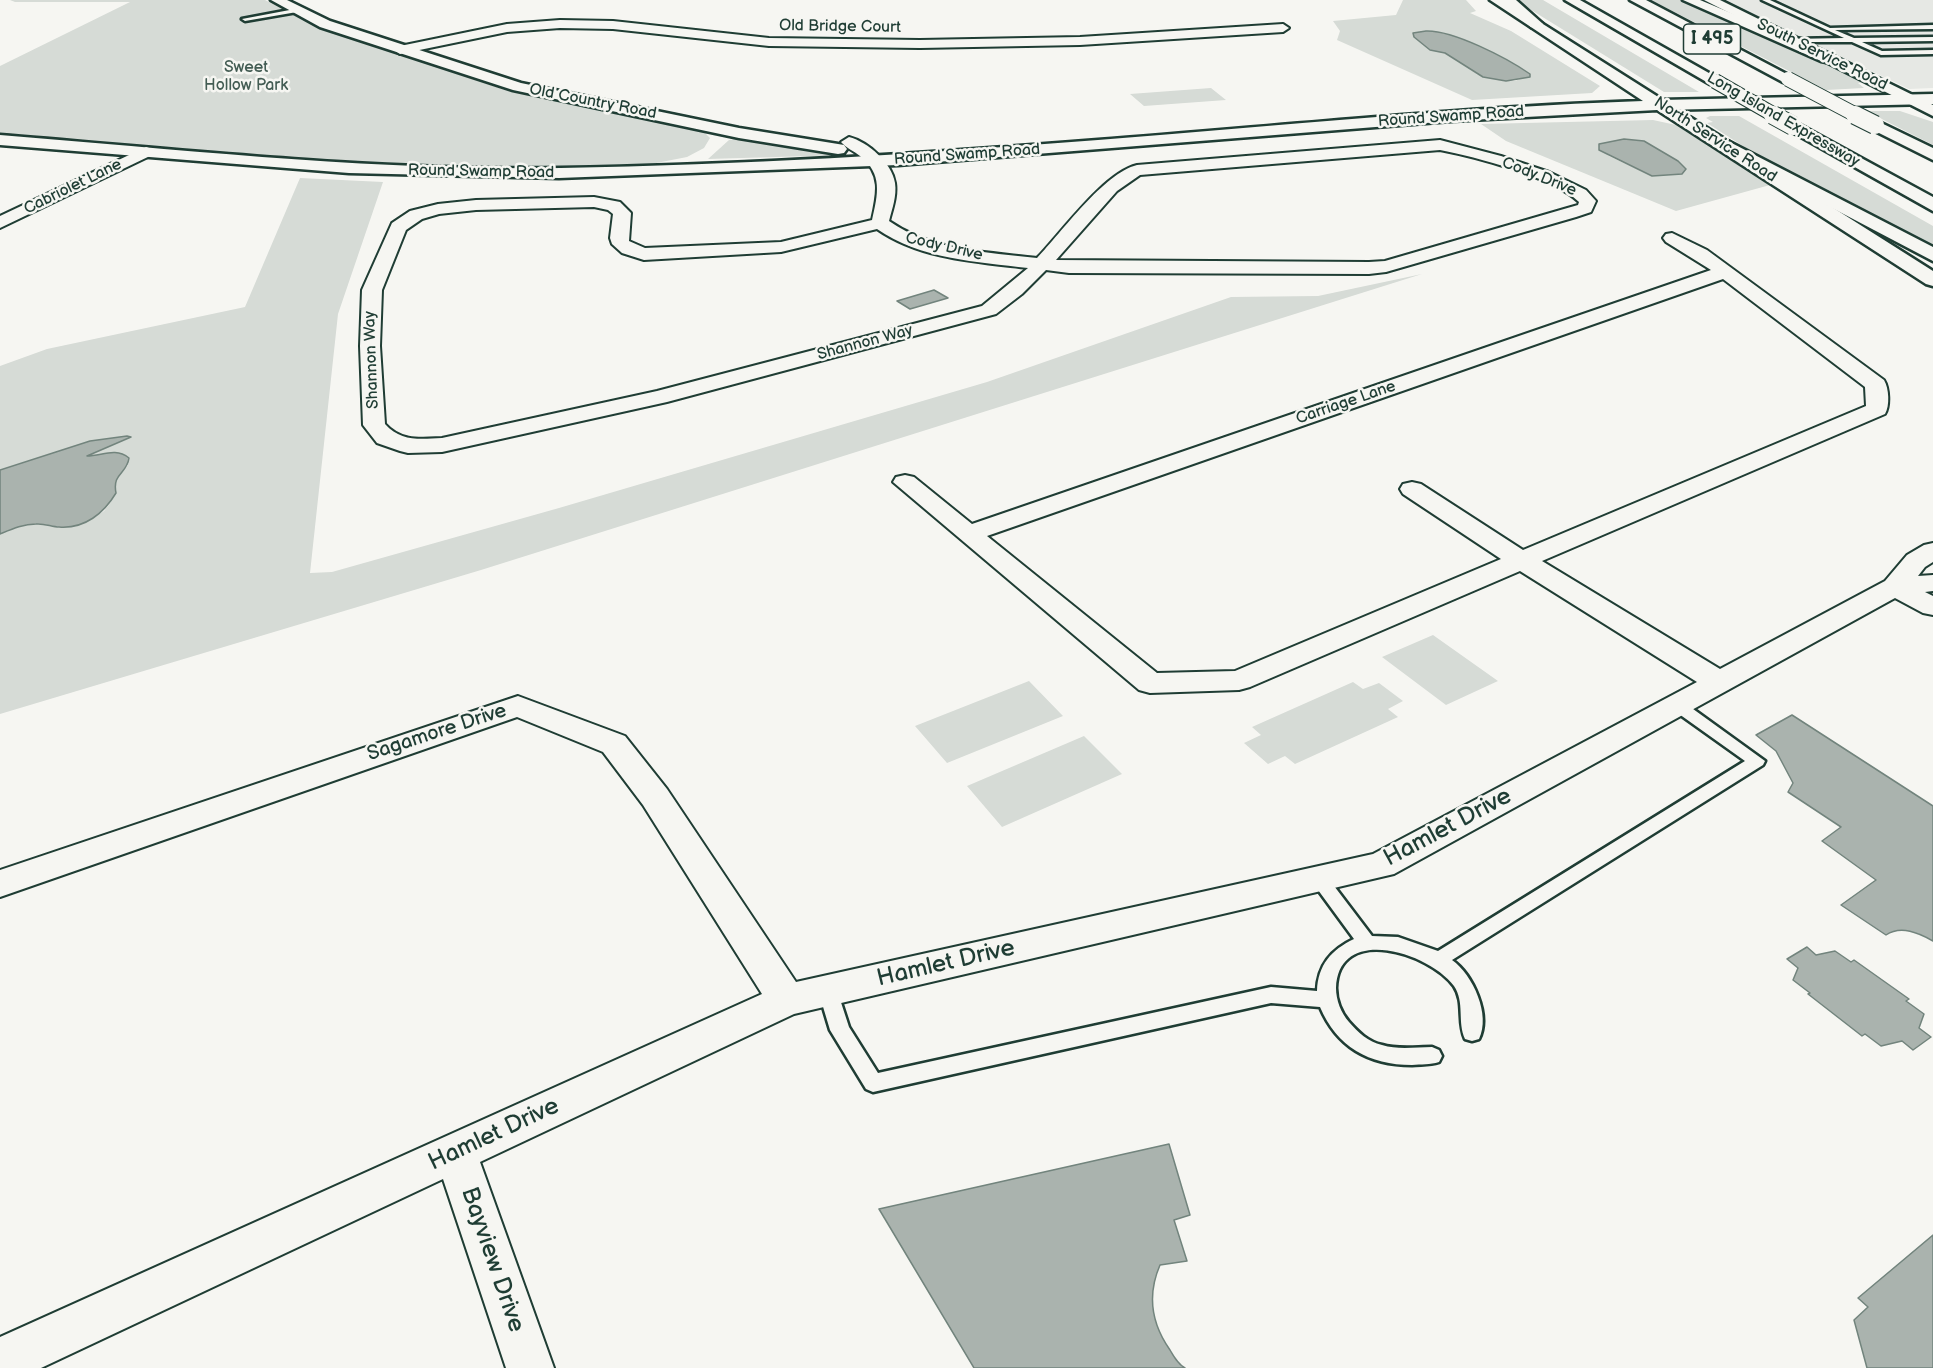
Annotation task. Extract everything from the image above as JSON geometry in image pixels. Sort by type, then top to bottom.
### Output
[{"type":"main road","name":"Old Country Road","points":[[277,0],[325,24],[518,87],[725,130],[872,157]]},
{"type":"main road","name":"North Service Road","points":[[1496,0],[1933,280]]},
{"type":"main road","points":[[1508,0],[1536,24]]},
{"type":"main road","name":"Long Island Expressway","points":[[1570,0],[1933,205]]},
{"type":"main road","name":"Long Island Expressway","points":[[1636,0],[1933,155]]},
{"type":"main road","points":[[1689,0],[1826,58]]},
{"type":"main road","name":"South Service Road","points":[[1710,0],[1933,111]]},
{"type":"main road","name":"Round Swamp Road","points":[[0,140],[362,169],[448,173],[649,170],[872,157],[922,158],[1372,122],[1660,105],[1933,99]]},
{"type":"main road","points":[[671,118],[849,142],[952,146],[1127,143]]},
{"type":"main road","points":[[649,170],[691,160],[715,148],[725,130]]},
{"type":"main road","points":[[1720,142],[1933,255]]},
{"type":"street","name":"Old Bridge Court","points":[[400,50],[507,28],[560,24],[614,25],[769,42],[920,44],[1080,41],[1283,28]]},
{"type":"street","points":[[1211,135],[1276,145],[1312,154],[1321,138],[1372,122]]},
{"type":"street","points":[[849,142],[872,157]]},
{"type":"street","name":"Cody Drive","points":[[872,157],[888,189],[879,223],[894,234],[915,243],[1040,264],[1069,267],[1369,268],[1386,266],[1570,213],[1584,208],[1588,201],[1585,196],[1564,185],[1482,154],[1454,146],[1421,145],[1155,167],[1124,175],[1040,264]]},
{"type":"street","name":"Cabriolet Lane","points":[[0,223],[146,152]]},
{"type":"street","name":"Shannon Way","points":[[879,223],[781,247],[644,254],[621,244],[619,238],[622,213],[614,206],[594,202],[476,205],[416,215],[398,227],[372,290],[371,374],[374,425],[385,438],[408,446],[433,446],[659,397],[990,310],[1013,292],[1040,264]]},
{"type":"street","points":[[904,483],[1150,683],[1239,680],[1877,409],[1876,385],[1701,254],[1672,238]]},
{"type":"street","name":"Carriage Lane","points":[[968,534],[1725,272]]},
{"type":"street","points":[[1412,489],[1521,560],[1719,682]]},
{"type":"street","name":"Hamlet Drive","points":[[0,1362],[788,1000],[1382,866],[1894,587],[1916,561],[1933,551]]},
{"type":"street","name":"Hamlet Drive","points":[[1894,587],[1933,584]]},
{"type":"street","points":[[1894,587],[1933,607]]},
{"type":"street","name":"Sagamore Drive","points":[[0,884],[518,706],[614,744],[655,797],[788,1000]]},
{"type":"street","name":"Bayview Drive","points":[[455,1153],[530,1368]]},
{"type":"lane","points":[[1765,0],[1881,53],[1933,52]]},
{"type":"lane","points":[[245,19],[295,11]]},
{"type":"lane","points":[[1827,28],[1933,27]]},
{"type":"lane","points":[[1791,41],[1933,39]]},
{"type":"lane","points":[[1438,960],[1756,761],[1677,705]]},
{"type":"lane","points":[[1319,879],[1367,944]]},
{"type":"lane","points":[[1432,1056],[1377,1053],[1354,1039],[1336,1020],[1326,1000],[1325,980],[1332,963],[1347,950],[1367,944],[1390,942],[1415,948],[1438,960],[1457,977],[1468,996],[1472,1033]]},
{"type":"lane","points":[[828,990],[840,1030],[873,1083],[1271,995],[1326,1000]]},
{"type":"shaded area","points":[[1722,0],[1933,0],[1933,88],[1909,89]]},
{"type":"shaded area","points":[[1426,31],[1450,35],[1480,46],[1530,74],[1530,77],[1506,81],[1483,77],[1445,53],[1430,50],[1414,37],[1413,33]]},
{"type":"shaded area","points":[[1624,139],[1644,141],[1678,161],[1686,169],[1682,174],[1652,176],[1599,150],[1599,144]]},
{"type":"shaded area","points":[[934,290],[948,298],[910,309],[897,301]]},
{"type":"shaded area","points":[[131,437],[87,456],[119,453],[129,458],[126,467],[116,481],[116,493],[100,513],[85,522],[68,527],[31,524],[0,534],[0,470],[90,441]]},
{"type":"shaded area","points":[[1792,715],[1933,806],[1933,941],[1904,930],[1886,935],[1841,905],[1876,880],[1822,841],[1841,827],[1788,792],[1793,783],[1776,751],[1756,735]]},
{"type":"shaded area","points":[[1807,947],[1816,955],[1835,951],[1851,962],[1854,960],[1909,999],[1906,1001],[1924,1014],[1919,1028],[1931,1037],[1913,1050],[1902,1041],[1881,1046],[1865,1034],[1862,1036],[1793,980],[1798,968],[1787,959]]},
{"type":"shaded area","points":[[1169,1144],[1190,1215],[1174,1220],[1187,1261],[1160,1265],[1152,1298],[1159,1330],[1176,1360],[1185,1368],[974,1368],[879,1209]]},
{"type":"shaded area","points":[[1933,1235],[1933,1368],[1867,1368],[1854,1320],[1868,1307],[1858,1298]]},
{"type":"green space","name":"Sweet Hollow Park","points":[[10,0],[265,0],[315,26],[511,92],[683,124],[702,130],[710,138],[704,148],[687,157],[646,165],[427,168],[0,134],[0,66],[130,2],[15,2]]},
{"type":"green space","points":[[1403,0],[1466,0],[1476,11],[1470,13],[1511,31],[1600,86],[1592,93],[1472,100],[1337,40],[1340,31],[1333,21],[1396,15]],"holes":[[[1426,31],[1522,78],[1515,81],[1483,77],[1445,53],[1430,50],[1413,33]]]},
{"type":"green space","points":[[1515,0],[1543,0],[1699,92],[1664,92]]},
{"type":"green space","points":[[1651,0],[1681,0],[1818,58],[1864,82],[1858,83],[1864,88],[1826,90]]},
{"type":"green space","points":[[1211,88],[1226,100],[1144,106],[1130,94]]},
{"type":"green space","points":[[1866,111],[1900,111],[1933,122],[1933,145]]},
{"type":"green space","points":[[1739,116],[1933,226],[1933,250],[1818,190],[1762,157],[1707,123],[1713,122],[1706,118]]},
{"type":"green space","points":[[1653,120],[1676,125],[1770,185],[1676,211],[1506,141],[1481,124]],"holes":[[[1624,139],[1644,141],[1686,168],[1682,174],[1652,176],[1609,156],[1599,144]]]},
{"type":"green space","points":[[742,138],[844,155],[708,159],[729,140]]},
{"type":"green space","points":[[300,178],[383,182],[338,314],[310,573],[332,572],[559,508],[987,382],[1231,297],[1318,296],[1422,274],[481,570],[0,714],[0,534],[22,525],[37,523],[61,528],[91,520],[104,511],[111,502],[118,475],[128,465],[94,456],[86,457],[100,448],[130,437],[90,441],[0,470],[0,366],[47,349],[245,307]]},
{"type":"green space","points":[[1433,635],[1498,681],[1446,705],[1382,657]]},
{"type":"green space","points":[[1029,681],[1063,716],[947,763],[915,726]]},
{"type":"green space","points":[[1353,682],[1363,689],[1379,683],[1403,701],[1388,709],[1398,717],[1295,764],[1285,756],[1268,764],[1244,743],[1261,735],[1252,727]]},
{"type":"green space","points":[[1084,736],[1122,774],[1002,827],[967,786]]}]
